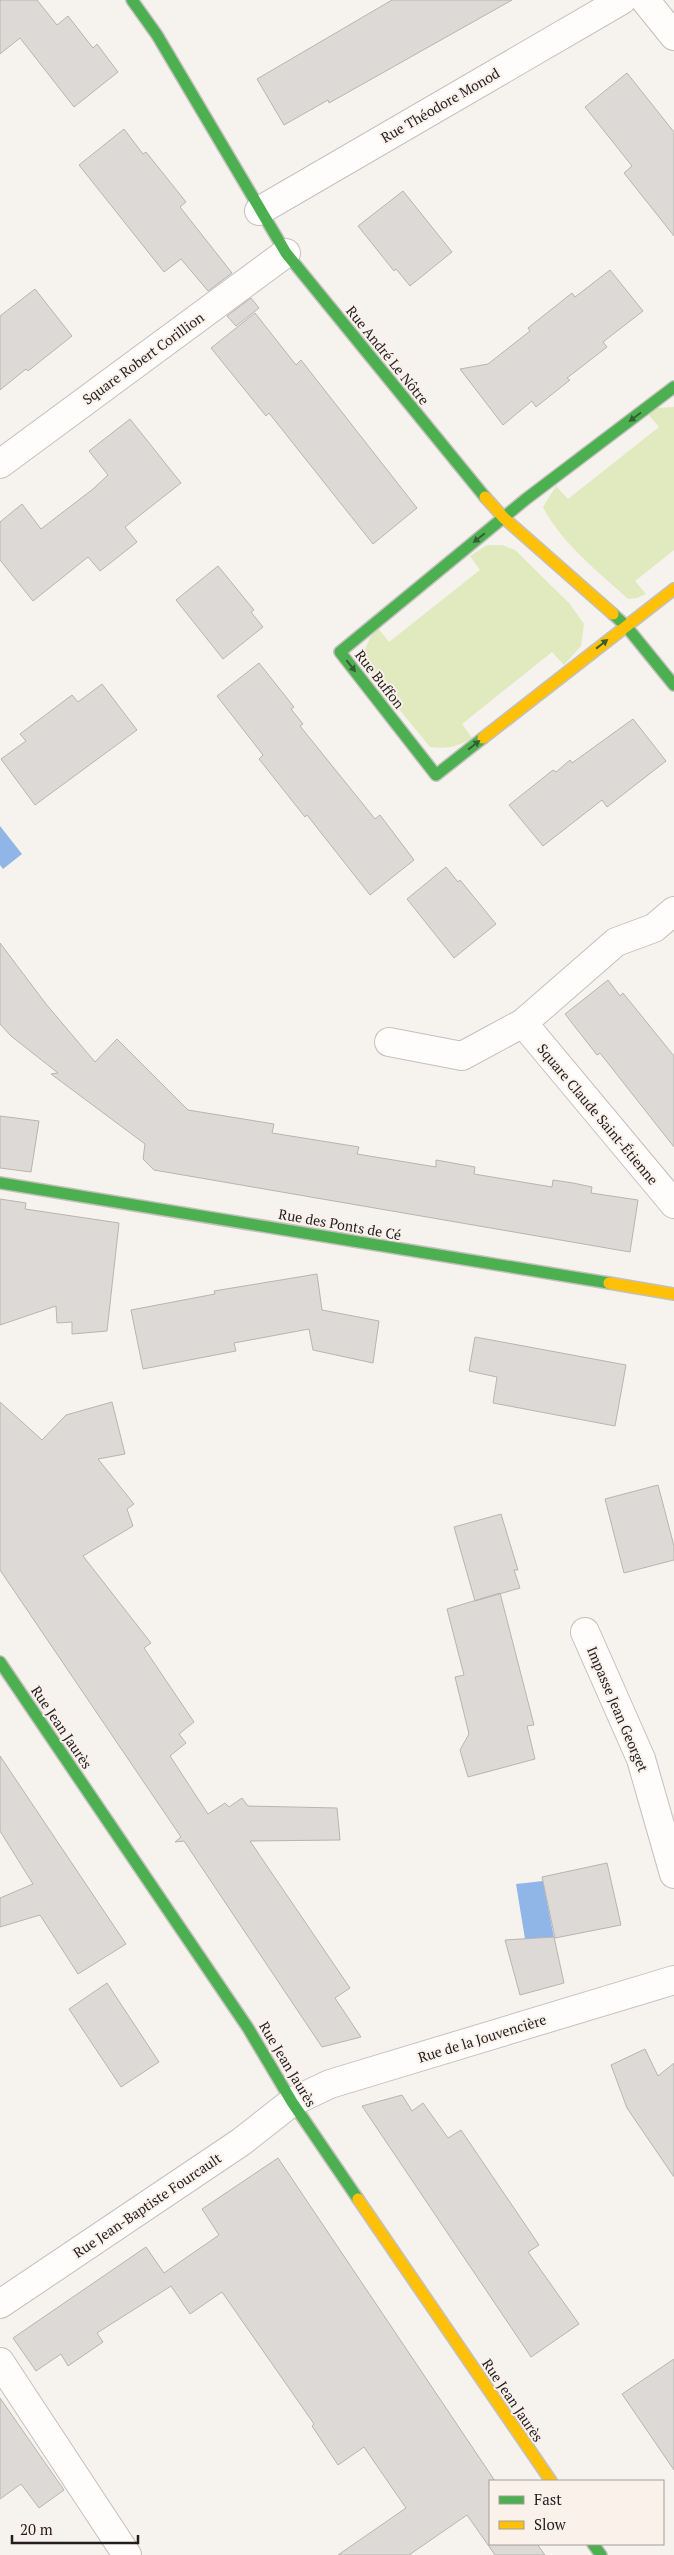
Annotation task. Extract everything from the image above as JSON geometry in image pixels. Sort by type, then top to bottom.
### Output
[{"type":"street","name":"Rue André Le Nôtre","points":[[132,0],[157,35],[259,211],[286,253],[476,487],[504,518],[626,626],[674,685]]},
{"type":"street","name":"Rue Théodore Monod","points":[[259,211],[622,0]]},
{"type":"street","points":[[644,0],[674,36]]},
{"type":"street","name":"Square Robert Corillion","points":[[0,464],[286,253]]},
{"type":"street","name":"Rue Buffon","points":[[674,387],[504,518],[340,652],[436,774],[674,589]]},
{"type":"street","points":[[389,1042],[462,1056],[523,1023],[616,942],[654,928],[674,911]]},
{"type":"street","name":"Square Claude Saint-Étienne","points":[[523,1023],[674,1204]]},
{"type":"street","name":"Rue des Ponts de Cé","points":[[0,1183],[138,1204],[674,1294]]},
{"type":"street","name":"Impasse Jean Georget","points":[[585,1632],[642,1759],[674,1874]]},
{"type":"street","name":"Rue Jean Jaurès","points":[[0,1662],[254,2036],[292,2102],[549,2480]]},
{"type":"street","name":"Rue de la Jouvencière","points":[[292,2102],[330,2084],[674,1980]]},
{"type":"street","name":"Rue Jean-Baptiste Fourcault","points":[[0,2304],[264,2126],[292,2102]]},
{"type":"street","points":[[0,2362],[128,2555]]},
{"type":"green space","points":[[674,407],[674,550],[635,581],[646,594],[628,599],[570,545],[543,507],[556,486],[568,499],[659,427],[648,414],[656,408]]},
{"type":"green space","points":[[487,545],[502,545],[515,550],[569,603],[584,624],[581,646],[564,665],[552,652],[462,724],[472,738],[452,747],[430,747],[367,670],[364,652],[370,638],[378,628],[389,642],[480,570],[470,556]]},
{"type":"water","points":[[0,826],[22,854],[3,869],[0,865]]},
{"type":"water","points":[[543,1881],[554,1938],[525,1939],[516,1884]]},
{"type":"building","points":[[0,0],[37,0],[57,25],[68,16],[93,48],[97,44],[118,72],[74,107],[20,38],[0,54]]},
{"type":"building","points":[[392,0],[512,0],[329,103],[328,100],[284,125],[257,79]]},
{"type":"building","points":[[627,73],[674,132],[674,236],[624,173],[632,166],[585,107]]},
{"type":"building","points":[[124,129],[143,154],[146,152],[186,202],[180,207],[232,273],[208,291],[181,259],[164,272],[79,165]]},
{"type":"building","points":[[403,191],[452,252],[410,286],[396,269],[394,271],[358,226]]},
{"type":"building","points":[[610,270],[643,311],[603,342],[607,347],[567,378],[570,380],[536,407],[532,401],[503,425],[460,369],[488,364],[530,331],[528,328],[572,293],[575,297]]},
{"type":"building","points":[[35,289],[72,336],[28,371],[26,369],[0,390],[0,316]]},
{"type":"building","points":[[251,298],[259,308],[236,326],[227,316]]},
{"type":"building","points":[[255,313],[296,365],[301,360],[417,508],[373,544],[269,413],[266,416],[211,348]]},
{"type":"building","points":[[130,419],[181,483],[125,527],[137,542],[100,571],[88,557],[33,601],[0,560],[0,522],[22,504],[41,529],[93,489],[108,475],[89,451]]},
{"type":"building","points":[[218,566],[254,610],[251,612],[263,627],[223,659],[176,600]]},
{"type":"building","points":[[259,663],[294,707],[291,709],[303,724],[300,726],[375,819],[380,815],[414,860],[370,895],[307,815],[305,817],[259,759],[263,755],[217,696]]},
{"type":"building","points":[[102,684],[137,730],[35,805],[1,759],[26,741],[20,734],[72,695],[78,702]]},
{"type":"building","points":[[633,719],[666,761],[607,807],[602,800],[543,846],[509,805],[553,770],[556,772],[570,760],[572,763]]},
{"type":"building","points":[[446,867],[458,882],[460,880],[496,924],[454,958],[407,899]]},
{"type":"building","points":[[0,943],[46,1004],[95,1062],[117,1039],[188,1110],[274,1124],[272,1133],[359,1147],[357,1154],[436,1167],[436,1160],[475,1167],[474,1174],[552,1187],[553,1180],[573,1183],[592,1187],[591,1193],[638,1200],[630,1252],[154,1170],[143,1159],[145,1144],[51,1074],[58,1073],[11,1036],[0,1024]]},
{"type":"building","points":[[608,980],[620,996],[623,993],[674,1056],[674,1147],[600,1053],[597,1055],[565,1014]]},
{"type":"building","points":[[0,1116],[39,1121],[31,1172],[0,1168]]},
{"type":"building","points":[[0,1199],[26,1203],[25,1209],[119,1223],[107,1331],[72,1334],[72,1322],[57,1323],[56,1306],[0,1325]]},
{"type":"building","points":[[317,1274],[322,1310],[379,1321],[373,1363],[313,1350],[309,1329],[234,1343],[236,1351],[143,1369],[131,1310],[215,1294],[214,1291]]},
{"type":"building","points":[[475,1337],[626,1365],[615,1426],[493,1403],[497,1377],[469,1371]]},
{"type":"building","points":[[0,1402],[42,1440],[66,1415],[112,1402],[125,1454],[98,1459],[134,1504],[127,1509],[133,1526],[83,1556],[151,1643],[144,1648],[194,1722],[179,1734],[186,1743],[170,1756],[208,1814],[225,1803],[229,1807],[242,1798],[248,1806],[337,1808],[340,1840],[250,1841],[350,1988],[335,1998],[361,2037],[322,2047],[184,1841],[175,1842],[181,1837],[0,1570]]},
{"type":"building","points":[[658,1485],[674,1546],[674,1560],[624,1573],[605,1499]]},
{"type":"building","points":[[501,1514],[518,1570],[514,1570],[520,1588],[475,1601],[454,1527]]},
{"type":"building","points":[[500,1593],[534,1725],[527,1726],[535,1759],[468,1777],[460,1750],[469,1734],[455,1677],[464,1675],[447,1609]]},
{"type":"building","points":[[0,1756],[126,1944],[78,1974],[40,1915],[0,1927],[0,1898],[33,1884],[0,1831]]},
{"type":"building","points":[[607,1863],[621,1925],[555,1938],[542,1877]]},
{"type":"building","points":[[554,1937],[564,1983],[520,1995],[505,1940]]},
{"type":"building","points":[[107,1983],[159,2062],[121,2087],[69,2009]]},
{"type":"building","points":[[645,2049],[658,2076],[674,2063],[674,2177],[627,2108],[611,2065]]},
{"type":"building","points":[[402,2095],[412,2111],[423,2103],[448,2138],[461,2130],[539,2245],[528,2252],[579,2324],[531,2357],[362,2106]]},
{"type":"building","points":[[278,2158],[494,2480],[489,2480],[489,2545],[538,2545],[545,2555],[495,2555],[467,2515],[409,2555],[338,2555],[406,2508],[364,2447],[338,2465],[312,2426],[314,2424],[222,2292],[190,2314],[171,2286],[97,2333],[103,2342],[68,2366],[61,2354],[36,2371],[13,2338],[146,2247],[164,2273],[219,2235],[202,2209]]},
{"type":"building","points":[[674,2359],[674,2470],[622,2394]]},
{"type":"building","points":[[0,2398],[64,2490],[39,2508],[21,2484],[0,2499]]},
{"type":"traffic: fast","points":[[132,0],[157,35],[286,253],[485,497]]},
{"type":"traffic: fast","points":[[483,738],[436,775],[340,652],[526,499],[674,387]]},
{"type":"traffic: fast","points":[[613,614],[626,626],[674,685]]},
{"type":"traffic: fast","points":[[0,1183],[609,1283]]},
{"type":"traffic: fast","points":[[0,1662],[248,2028],[292,2102],[358,2199]]},
{"type":"traffic: fast","points":[[594,2545],[601,2555]]},
{"type":"traffic: slow","points":[[485,497],[504,518],[613,614]]},
{"type":"traffic: slow","points":[[483,738],[674,589]]},
{"type":"traffic: slow","points":[[609,1283],[674,1294]]},
{"type":"traffic: slow","points":[[358,2199],[550,2480]]}]
